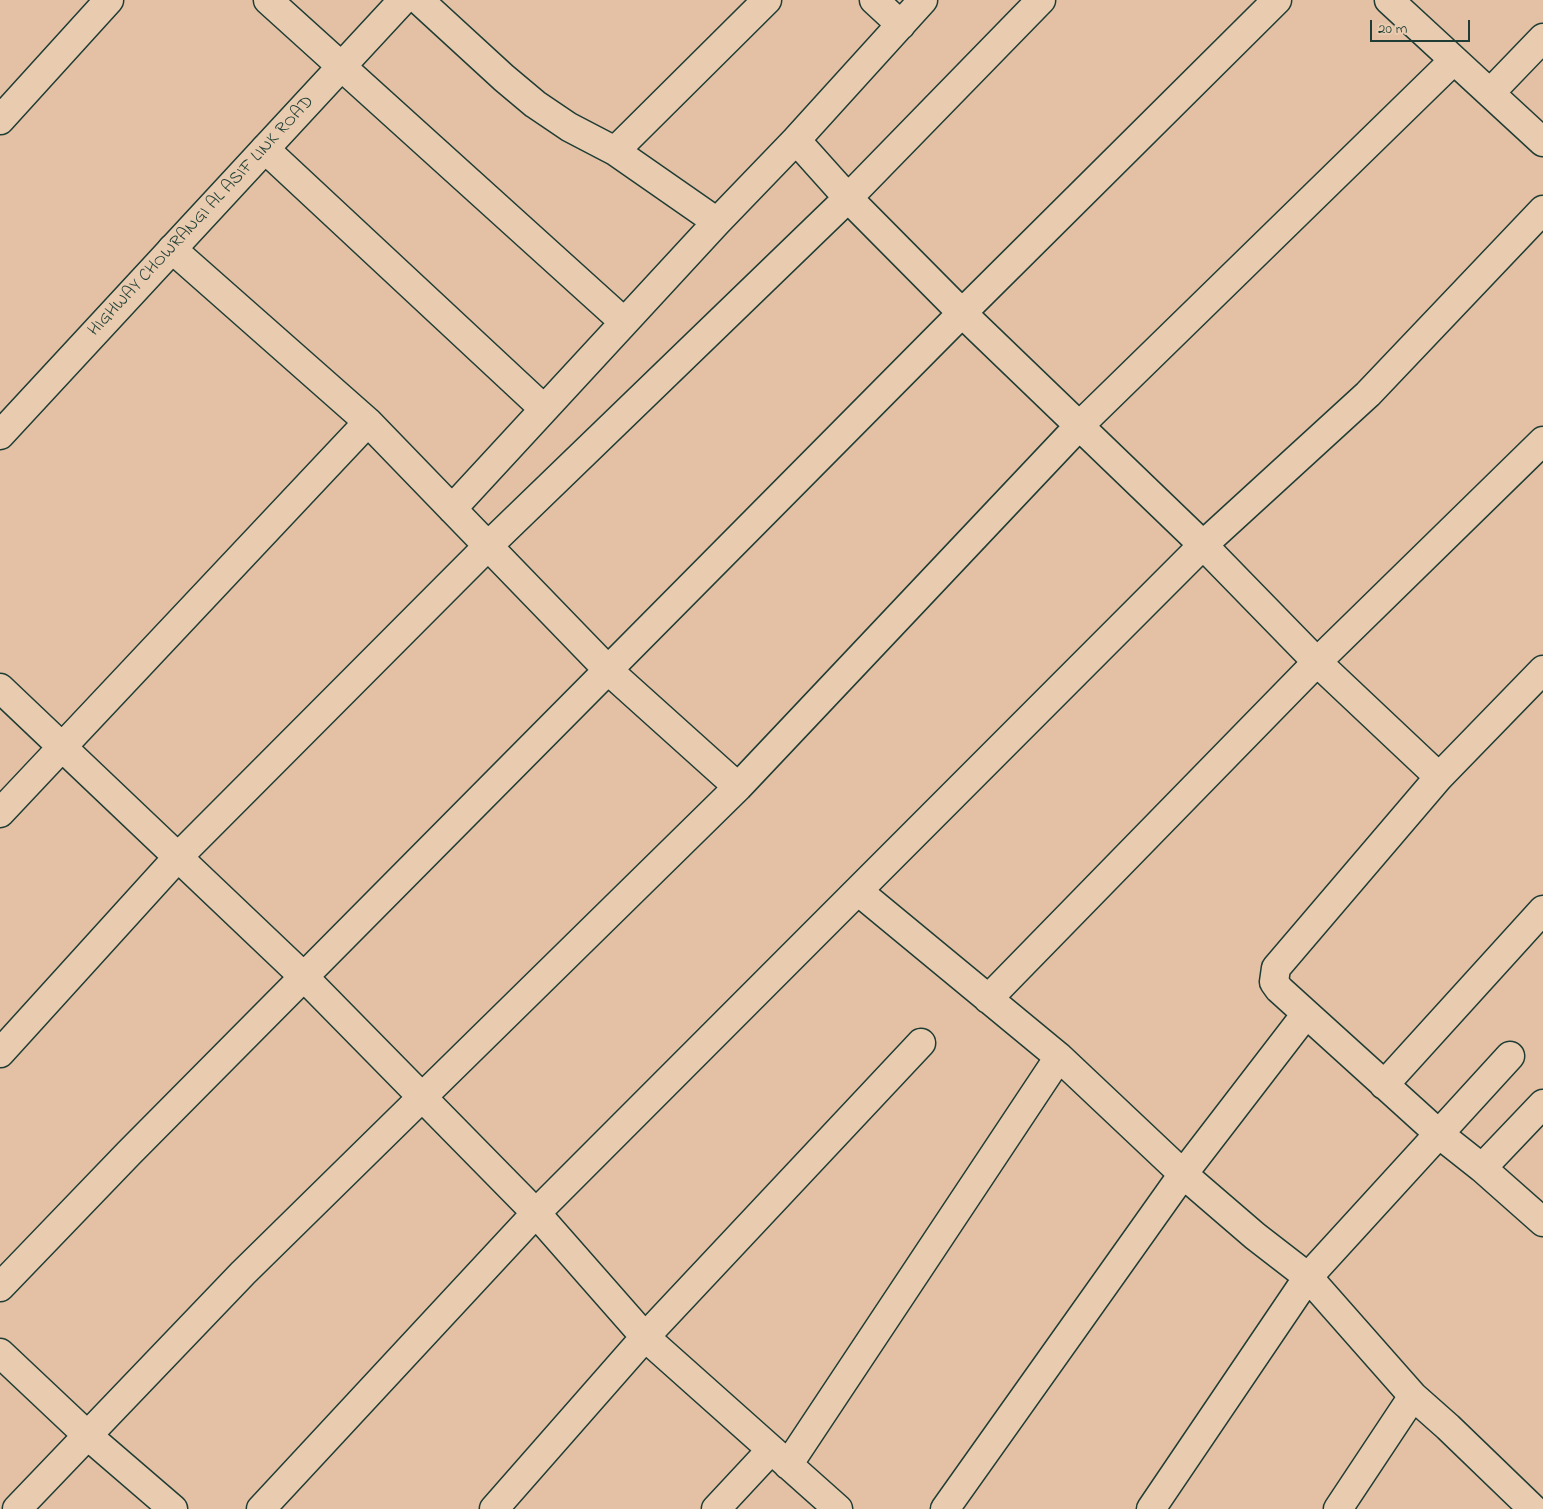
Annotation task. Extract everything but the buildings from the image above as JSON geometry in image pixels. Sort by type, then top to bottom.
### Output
[{"type":"street","points":[[0,120],[109,0]]},
{"type":"street","points":[[268,0],[624,322]]},
{"type":"street","name":"HIGHWAY CHOWRANGI AL ASIF LINK ROAD","points":[[0,435],[403,0]]},
{"type":"street","points":[[419,0],[535,104],[569,127],[615,151],[717,222]]},
{"type":"street","points":[[615,151],[768,0]]},
{"type":"street","points":[[874,0],[901,24]]},
{"type":"street","points":[[452,508],[717,222],[796,140],[923,0]]},
{"type":"street","points":[[0,1053],[178,857],[488,546],[848,198],[1040,0]]},
{"type":"street","points":[[0,1287],[304,977],[962,313],[1277,0]]},
{"type":"street","points":[[1389,0],[1543,142]]},
{"type":"street","points":[[1490,93],[1543,38]]},
{"type":"street","points":[[17,1509],[243,1273],[738,787],[1078,427],[1454,60]]},
{"type":"street","points":[[796,140],[848,198],[962,313],[1078,427],[1203,545],[1317,662],[1440,777]]},
{"type":"street","points":[[265,149],[544,409]]},
{"type":"street","points":[[261,1509],[536,1213],[1203,545],[1368,394],[1543,210]]},
{"type":"street","points":[[172,250],[368,422],[609,670],[738,787]]},
{"type":"street","points":[[0,813],[368,422]]},
{"type":"street","points":[[988,999],[1317,662],[1543,441]]},
{"type":"street","points":[[1543,670],[1440,777],[1276,968],[1274,982],[1306,1014],[1439,1134],[1482,1168],[1543,1222]]},
{"type":"street","points":[[0,688],[304,977],[536,1213],[645,1337],[838,1509]]},
{"type":"street","points":[[858,891],[1059,1057],[1183,1174],[1308,1277],[1413,1396],[1448,1426],[1533,1509]]},
{"type":"street","points":[[1384,1084],[1543,910]]},
{"type":"street","points":[[945,1509],[1183,1174],[1306,1014]]},
{"type":"street","points":[[494,1509],[645,1337],[921,1043]]},
{"type":"street","points":[[1151,1509],[1308,1277],[1510,1056]]},
{"type":"street","points":[[716,1509],[779,1458],[1059,1057]]},
{"type":"street","points":[[1482,1168],[1543,1104]]},
{"type":"street","points":[[0,1353],[87,1435],[173,1509]]},
{"type":"street","points":[[1338,1509],[1413,1396]]}]
